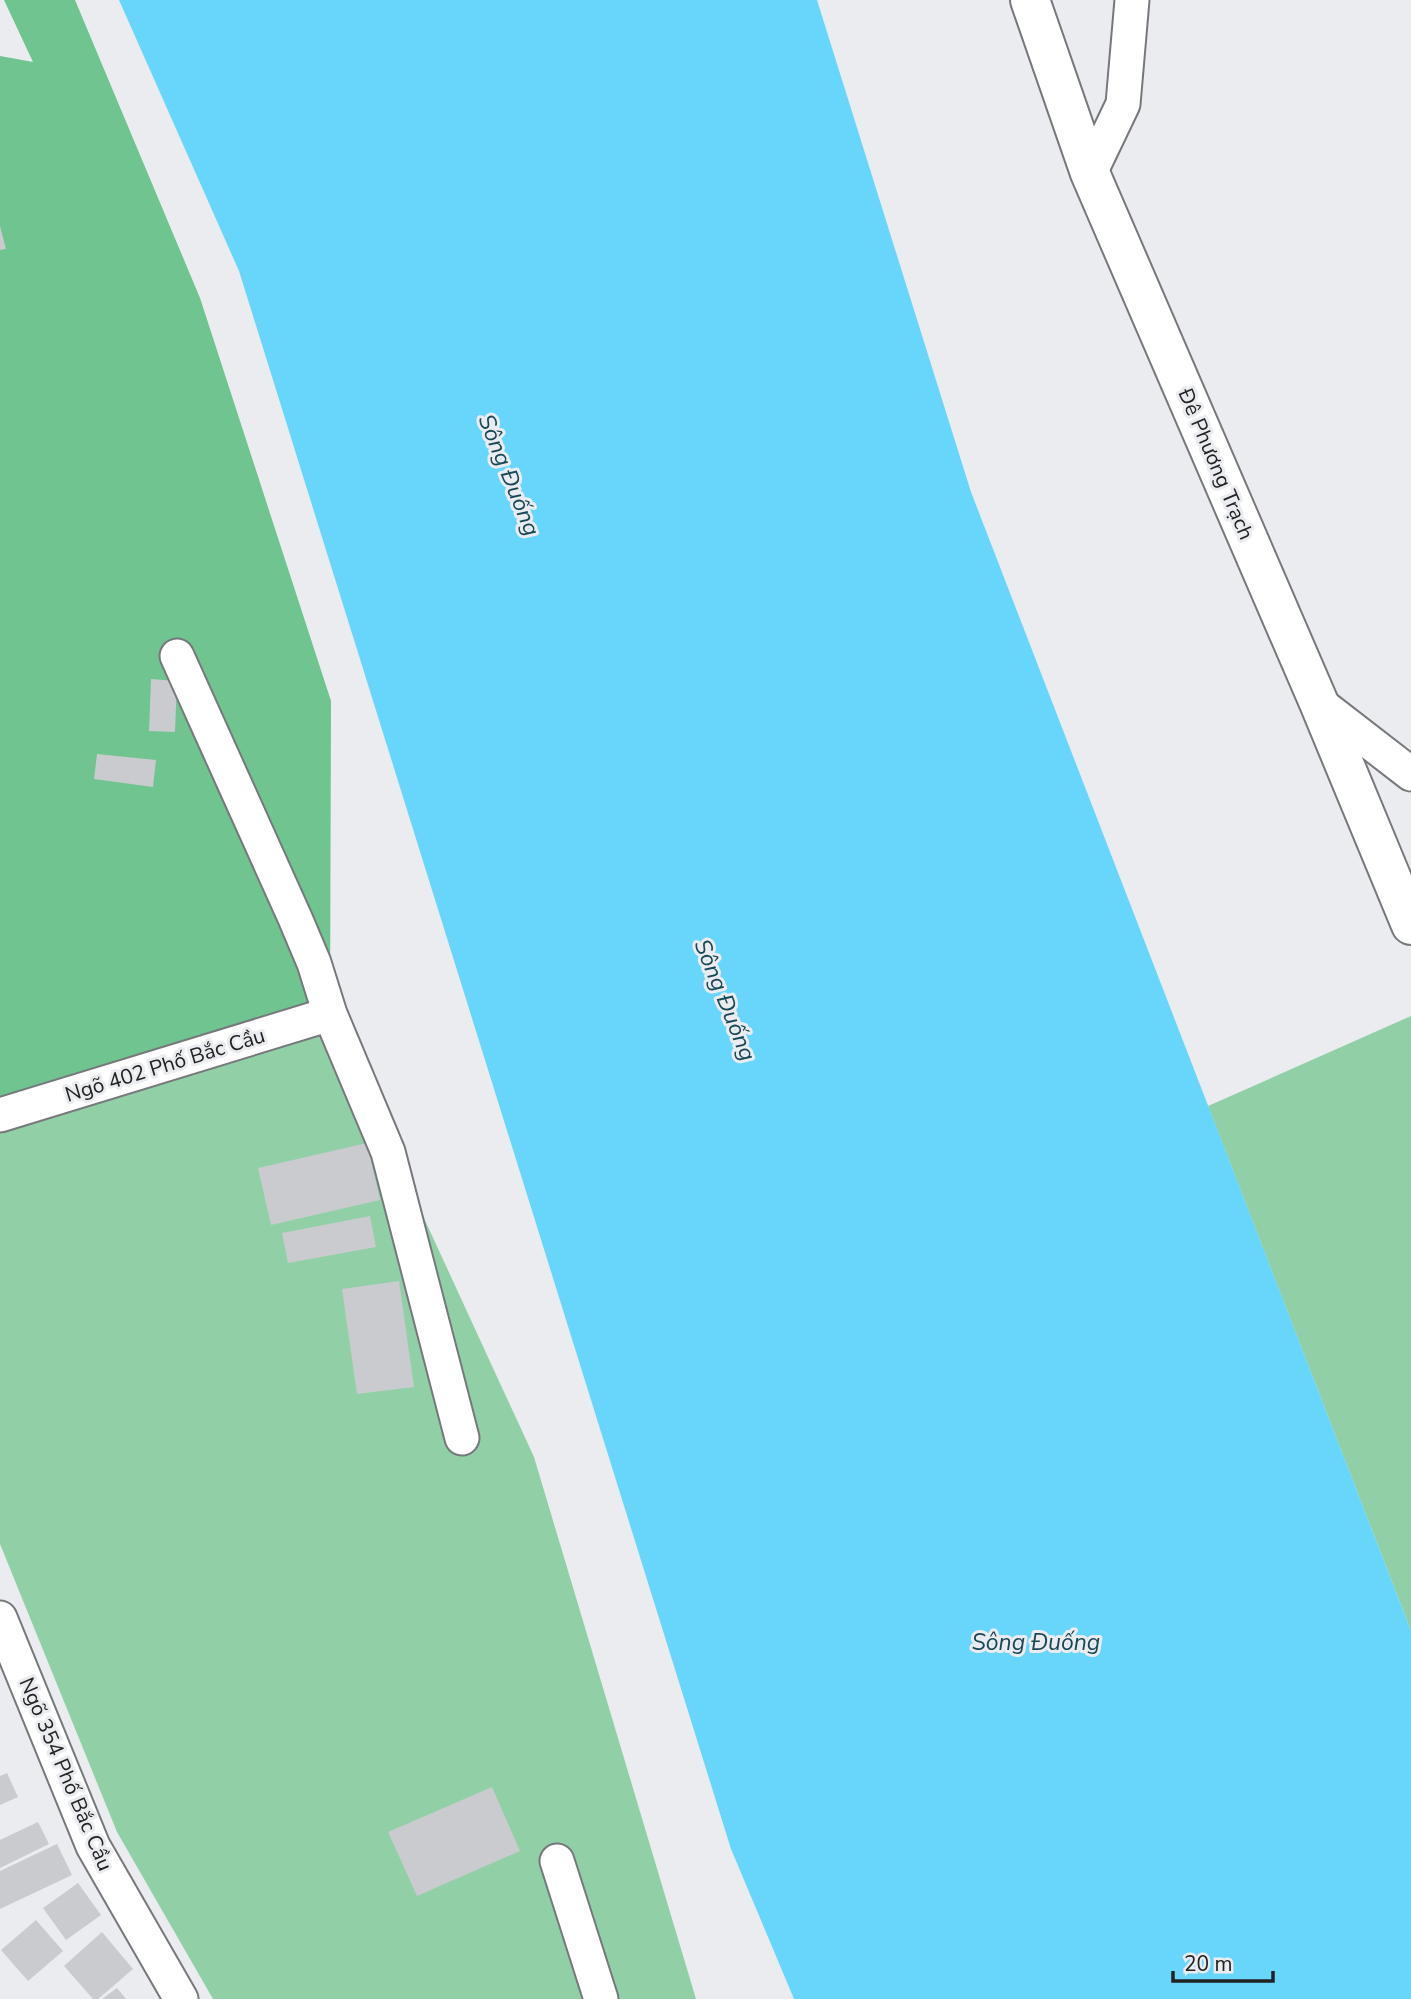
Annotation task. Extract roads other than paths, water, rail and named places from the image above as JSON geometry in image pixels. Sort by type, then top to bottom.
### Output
[{"type":"main road","name":"Đê Phương Trạch","points":[[1030,0],[1090,173],[1319,703],[1411,925]]},
{"type":"street","points":[[1090,173],[1123,104],[1132,0]]},
{"type":"street","points":[[177,656],[295,918],[314,963],[330,1014],[387,1152],[462,1438]]},
{"type":"street","points":[[1319,703],[1411,774]]},
{"type":"street","name":"Ngõ 402 Phố Bắc Cầu","points":[[0,1115],[330,1014]]},
{"type":"street","name":"Ngõ 354 Phố Bắc Cầu","points":[[0,1618],[93,1846],[181,1999]]},
{"type":"street","points":[[557,1861],[601,1999]]},
{"type":"water","name":"Sông Đuống","points":[[119,0],[817,0],[971,492],[1411,1631],[1411,1999],[794,1999],[731,1849],[239,271]]}]
